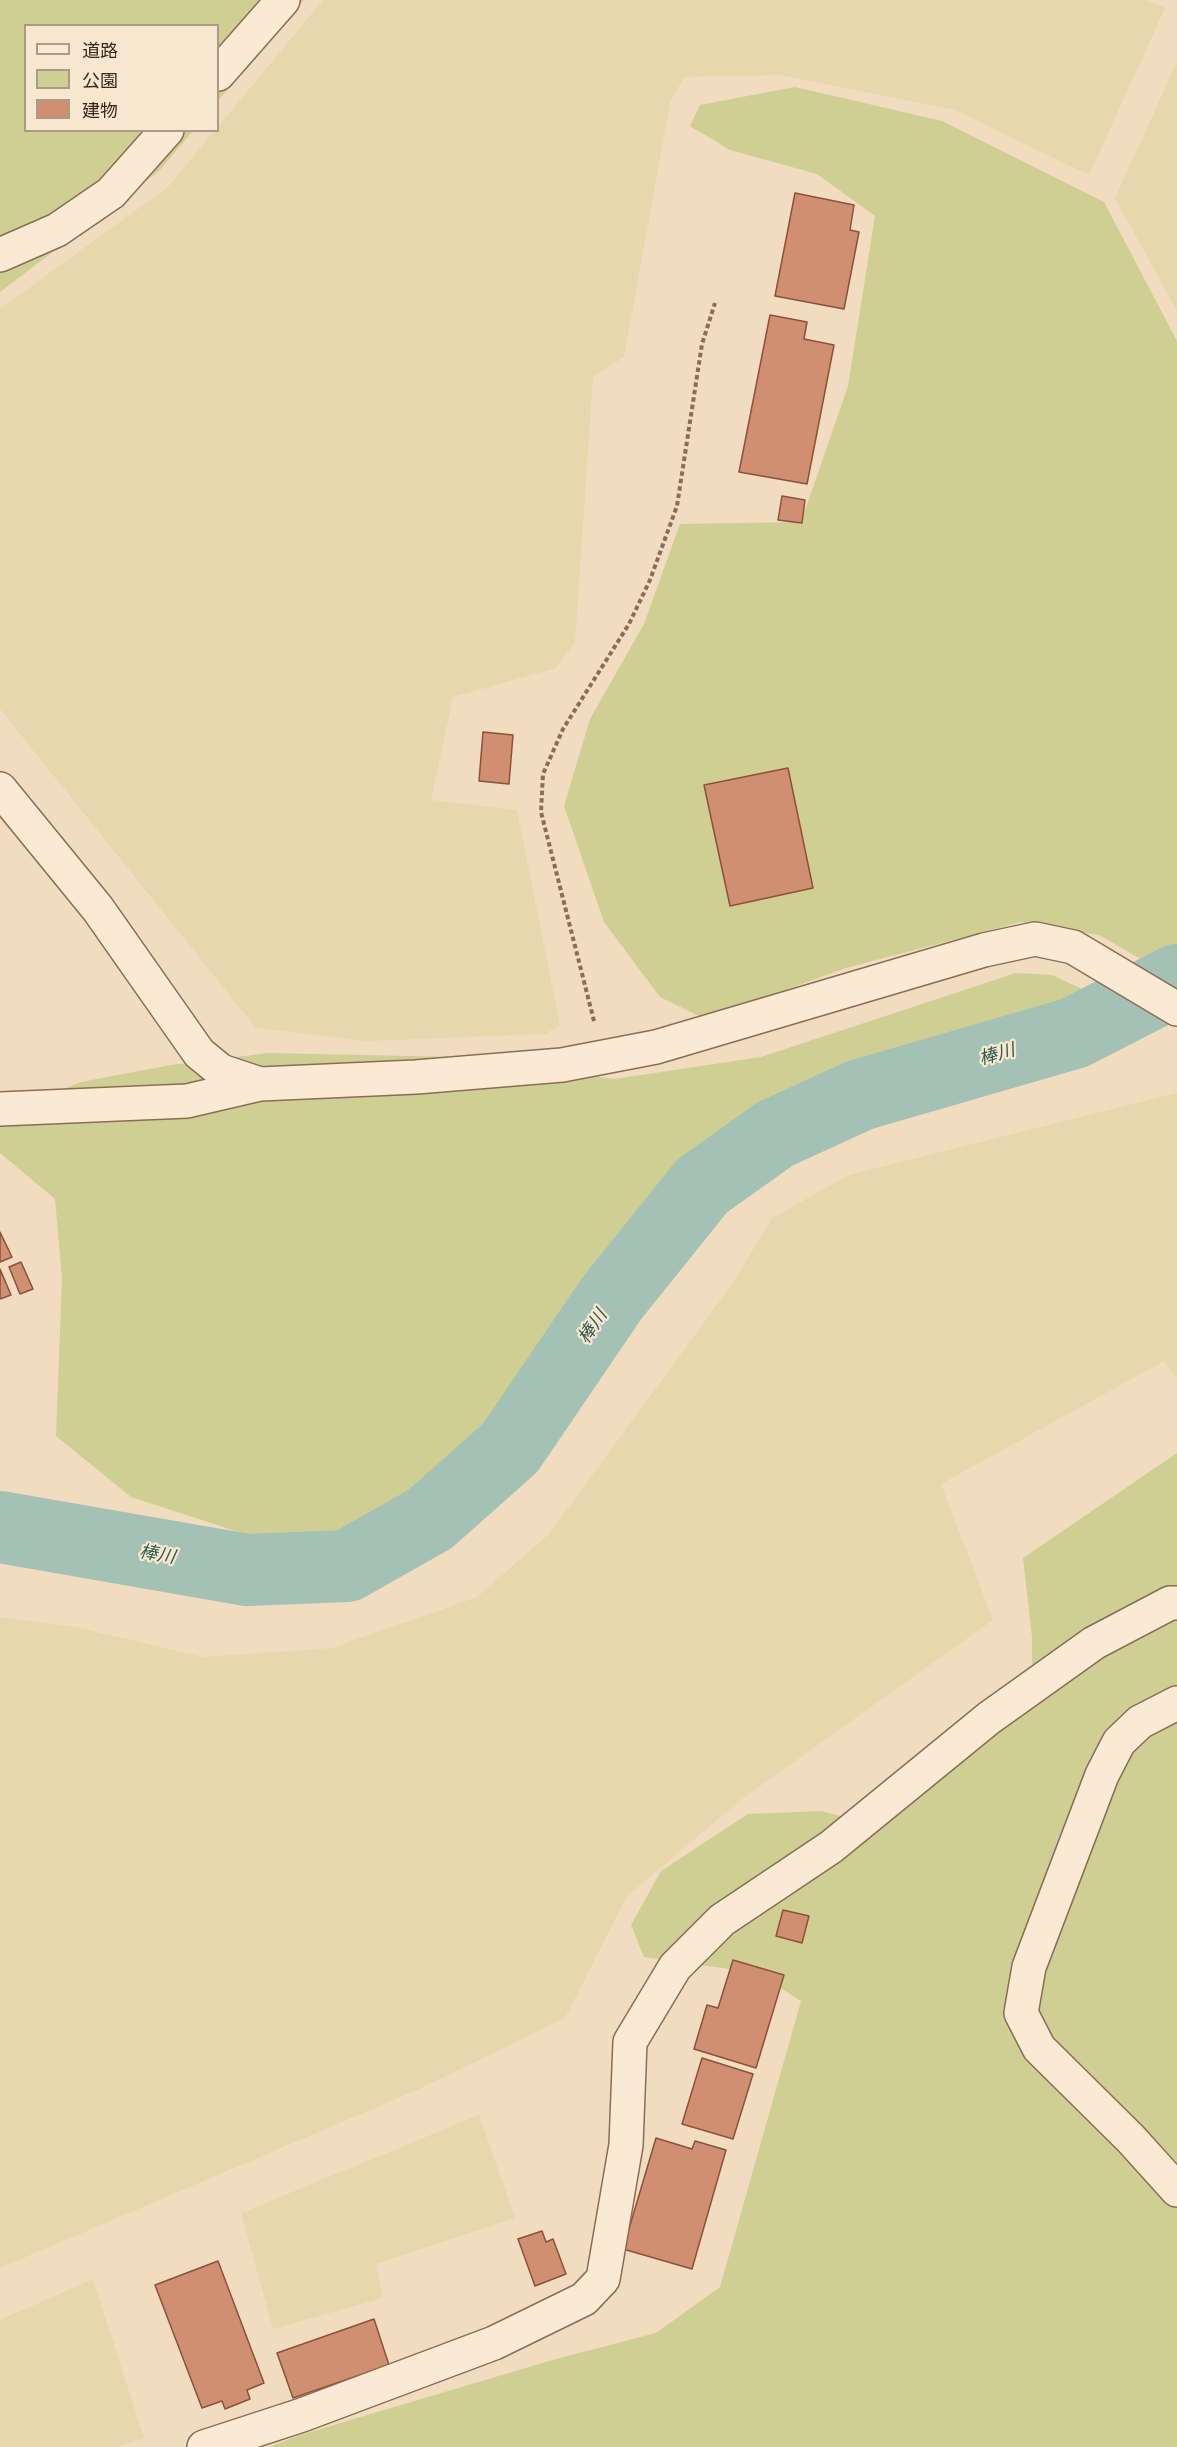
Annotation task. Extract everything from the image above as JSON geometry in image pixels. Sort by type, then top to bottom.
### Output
[{"type":"street","points":[[219,73],[283,0]]},
{"type":"street","points":[[0,255],[57,230],[111,193],[165,132]]},
{"type":"street","points":[[0,789],[98,909],[199,1053],[221,1071],[260,1084]]},
{"type":"street","points":[[0,1109],[187,1101],[260,1084],[416,1077],[562,1065],[656,1047],[984,950],[1035,939],[1073,947],[1177,1009]]},
{"type":"street","points":[[204,2447],[302,2415],[494,2343],[584,2299],[603,2279],[626,2145],[630,2042],[675,1967],[722,1920],[831,1847],[989,1718],[1094,1642],[1170,1603],[1177,1603]]},
{"type":"street","points":[[1177,1703],[1140,1722],[1119,1742],[1102,1775],[1029,1967],[1021,2013],[1039,2048],[1131,2139],[1177,2190]]},
{"type":"path","points":[[603,1057],[541,812],[543,774],[563,729],[629,624],[650,580],[677,506],[702,344],[715,303]]},
{"type":"shaded area","points":[[323,0],[1145,0],[1165,8],[1089,175],[955,110],[780,75],[684,77],[670,103],[624,357],[593,377],[575,642],[556,668],[453,697],[431,800],[517,810],[560,1025],[545,1034],[367,1041],[256,1028],[0,709],[0,309],[168,187],[213,132],[219,132],[219,126]]},
{"type":"shaded area","points":[[1177,62],[1177,311],[1115,198]]},
{"type":"shaded area","points":[[1177,1093],[1177,1378],[1164,1361],[941,1484],[993,1620],[742,1799],[627,1896],[565,2018],[419,2089],[0,2268],[0,1617],[75,1627],[203,1657],[332,1648],[477,1597],[549,1534],[733,1283],[772,1218],[849,1175]]},
{"type":"shaded area","points":[[479,2115],[515,2218],[376,2264],[383,2298],[273,2329],[241,2213]]},
{"type":"shaded area","points":[[93,2279],[144,2438],[117,2447],[0,2447],[0,2320]]},
{"type":"green space","points":[[0,0],[304,0],[219,100],[219,24],[24,24],[24,132],[192,132],[159,171],[0,292]]},
{"type":"green space","points":[[795,87],[942,121],[1104,202],[1177,341],[1177,980],[1099,935],[1021,922],[846,968],[705,1019],[660,997],[604,922],[564,806],[590,719],[644,624],[680,524],[801,522],[848,386],[875,216],[817,174],[730,150],[690,126],[700,105]]},
{"type":"green space","points":[[1016,973],[1052,975],[1097,996],[1099,1008],[1062,1023],[876,1078],[786,1113],[703,1167],[629,1248],[499,1431],[440,1488],[360,1539],[263,1540],[131,1497],[56,1436],[62,1278],[55,1199],[0,1153],[0,1113],[81,1082],[171,1065],[268,1053],[457,1057],[614,1079],[761,1057]]},
{"type":"green space","points":[[1177,1453],[1177,2447],[269,2447],[300,2435],[556,2359],[656,2333],[720,2287],[801,2001],[757,1973],[644,1957],[631,1925],[661,1871],[748,1814],[821,1811],[879,1826],[1032,1702],[1032,1637],[1023,1558]]},
{"type":"building","points":[[795,193],[854,205],[850,230],[859,232],[844,309],[775,296]]},
{"type":"building","points":[[770,315],[807,322],[804,339],[834,345],[807,484],[739,472]]},
{"type":"building","points":[[782,496],[805,500],[802,523],[778,520]]},
{"type":"building","points":[[483,732],[513,735],[509,784],[479,781]]},
{"type":"building","points":[[788,768],[813,888],[730,906],[704,785]]},
{"type":"building","points":[[0,1232],[12,1257],[0,1262]]},
{"type":"building","points":[[21,1262],[33,1289],[20,1294],[9,1267]]},
{"type":"building","points":[[0,1269],[11,1295],[0,1299]]},
{"type":"building","points":[[783,1910],[809,1916],[802,1943],[776,1936]]},
{"type":"building","points":[[733,1960],[784,1975],[756,2068],[694,2049],[707,2005],[718,2008]]},
{"type":"building","points":[[702,2058],[753,2074],[733,2139],[682,2124]]},
{"type":"building","points":[[656,2138],[692,2149],[695,2141],[726,2150],[692,2269],[623,2249]]},
{"type":"building","points":[[542,2231],[546,2242],[553,2239],[566,2274],[535,2286],[518,2239]]},
{"type":"building","points":[[218,2261],[264,2383],[247,2390],[250,2399],[225,2409],[222,2401],[202,2408],[155,2285]]},
{"type":"building","points":[[374,2319],[389,2365],[293,2398],[277,2353]]},
{"type":"waterway","name":"棒川","points":[[0,1527],[247,1570],[347,1566],[430,1519],[510,1448],[612,1298],[702,1186],[775,1134],[860,1095],[1074,1033],[1177,980]]}]
